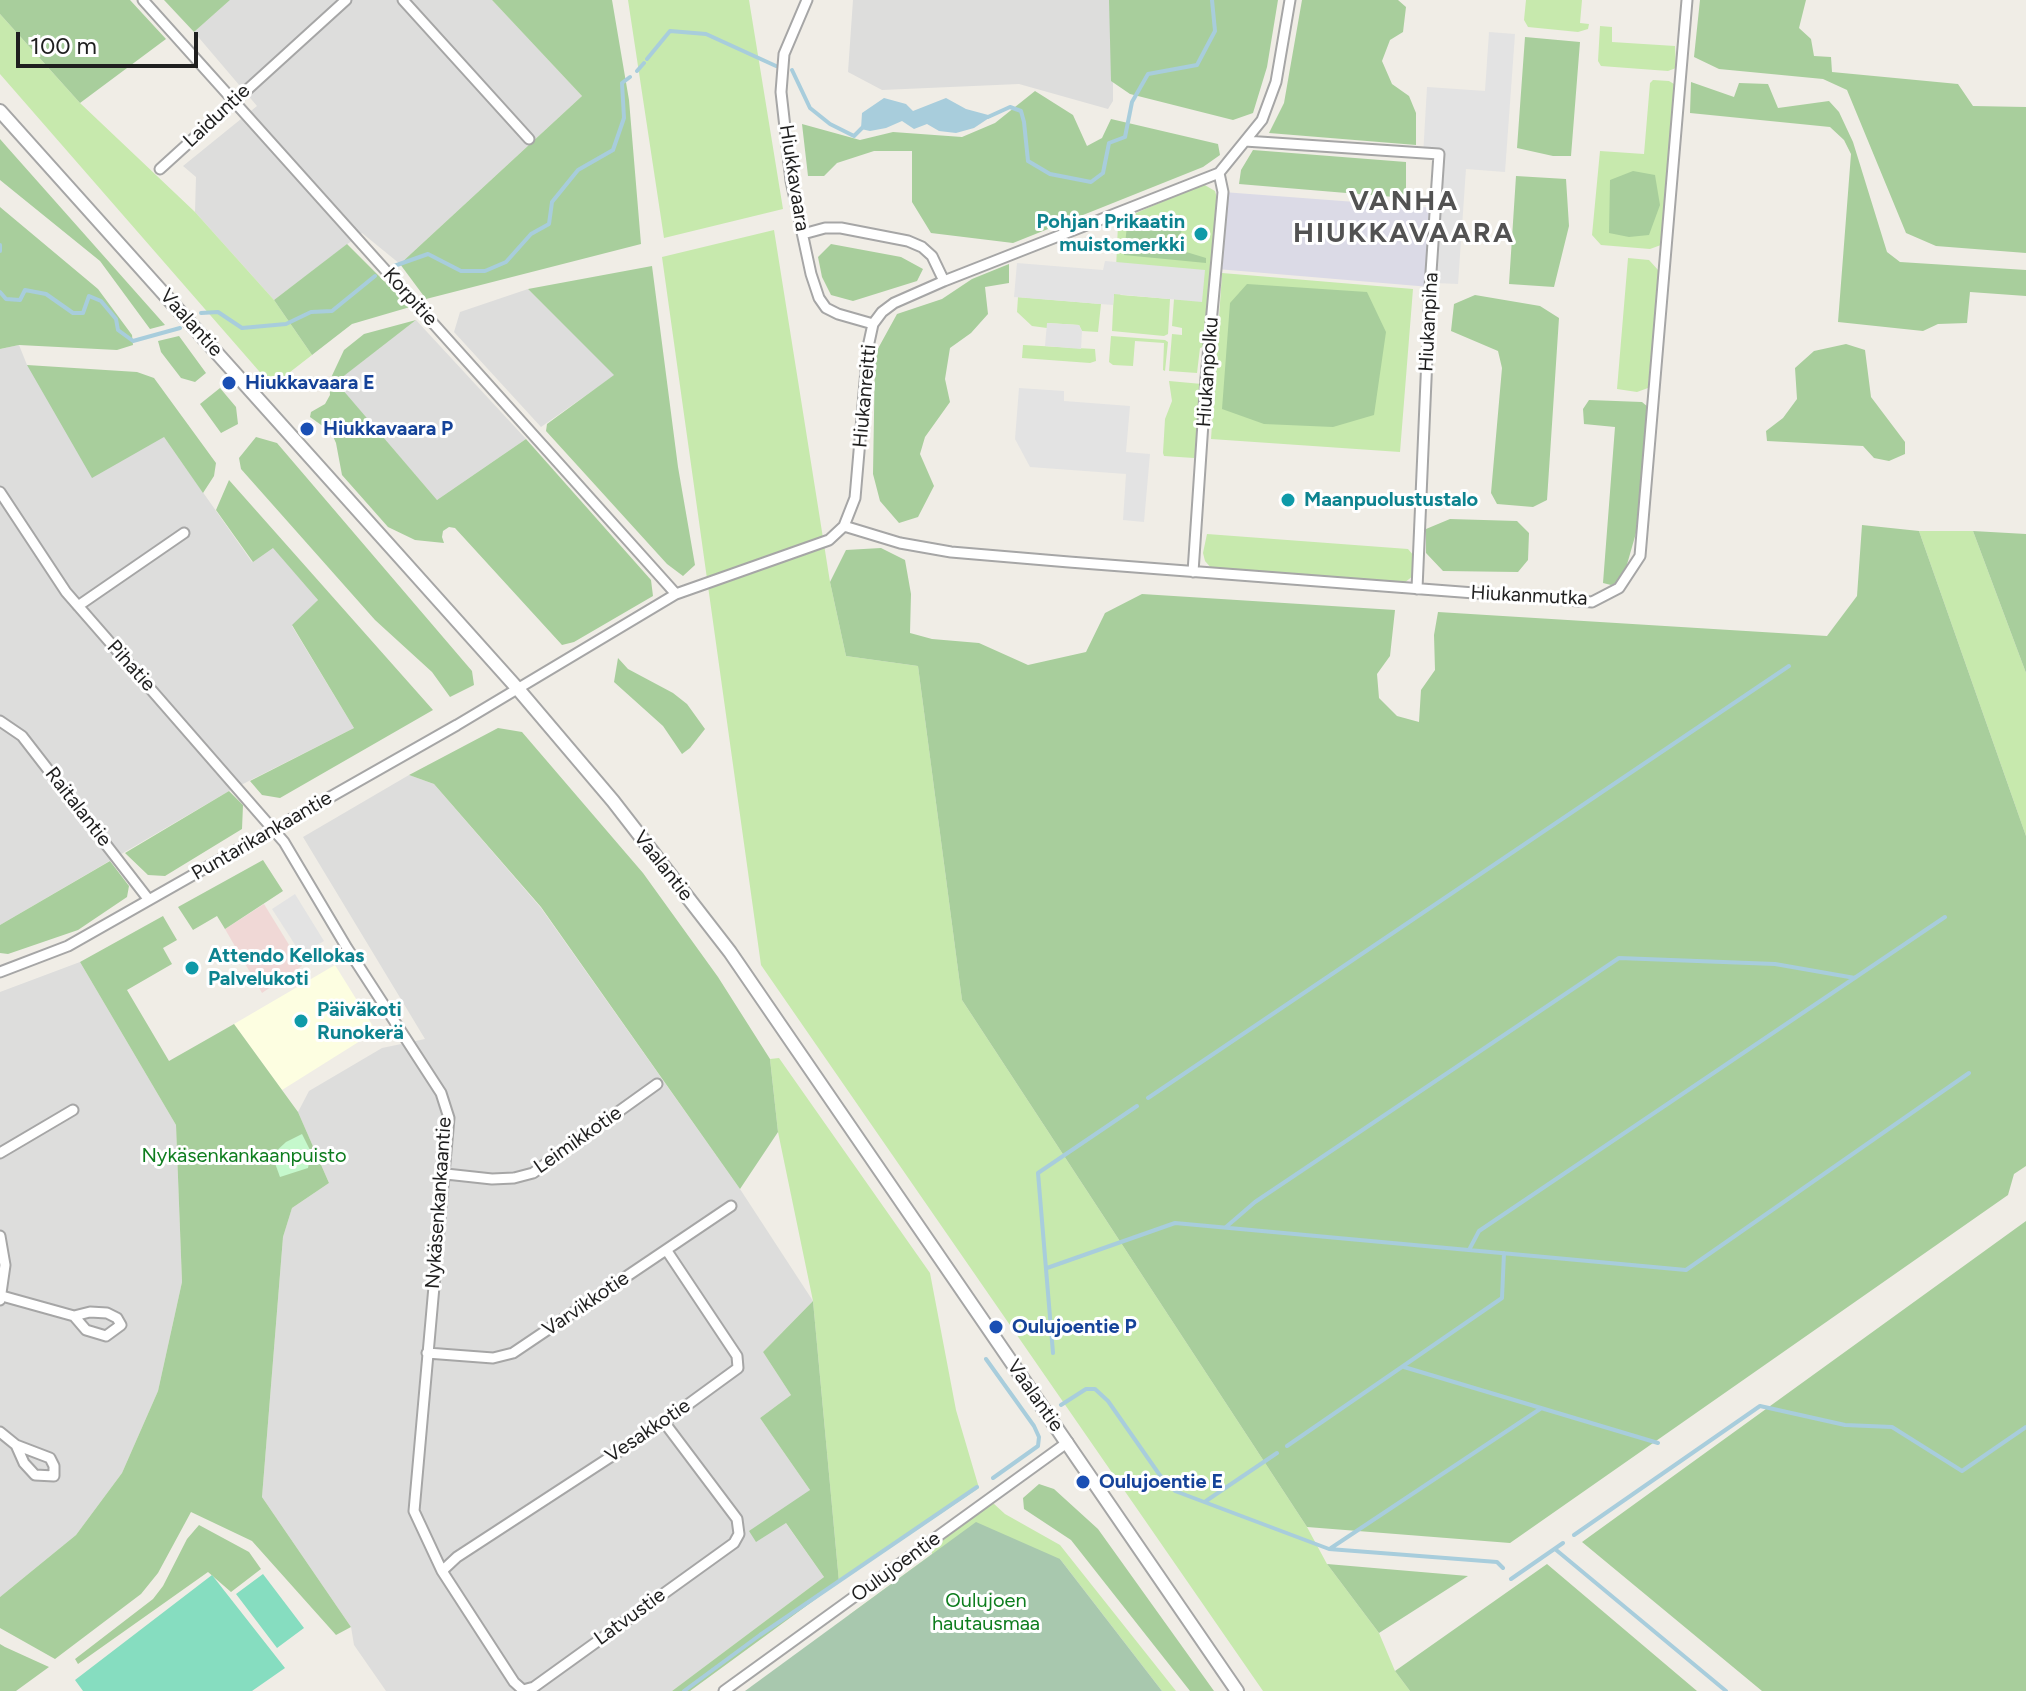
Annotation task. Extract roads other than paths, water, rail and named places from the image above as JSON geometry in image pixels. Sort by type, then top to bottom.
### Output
[{"type":"street","name":"Korpitie","points":[[143,0],[676,594]]},
{"type":"street","name":"Laiduntie","points":[[160,169],[346,0]]},
{"type":"street","points":[[403,0],[529,139]]},
{"type":"street","name":"Hiukkavaara","points":[[807,0],[784,54],[781,92],[791,181],[819,298],[826,308],[838,314],[873,324]]},
{"type":"street","name":"Hiukanreitti","points":[[844,526],[858,481],[868,347],[873,324],[882,312],[894,303],[944,281],[1219,173],[1262,120],[1276,82],[1290,0]]},
{"type":"street","name":"Hiukanmutka","points":[[844,526],[900,543],[951,552],[1193,572],[1592,602],[1619,588],[1640,556],[1687,0]]},
{"type":"street","name":"Vaalantie","points":[[0,111],[518,689],[613,801],[730,952],[1237,1691]]},
{"type":"street","name":"Hiukanpiha","points":[[1245,141],[1439,154],[1417,589]]},
{"type":"street","name":"Hiukanpolku","points":[[1193,572],[1223,192],[1219,173]]},
{"type":"street","points":[[803,234],[825,228],[841,228],[908,241],[932,256],[944,281]]},
{"type":"street","name":"Pihatie","points":[[0,492],[66,592],[274,829]]},
{"type":"street","points":[[518,689],[676,594],[821,545],[844,526]]},
{"type":"street","points":[[78,606],[184,533]]},
{"type":"street","name":"Puntarikankaantie","points":[[0,972],[68,946],[518,689]]},
{"type":"street","name":"Raitalantie","points":[[0,721],[22,736],[149,900]]},
{"type":"street","name":"Nykäsenkankaantie","points":[[274,829],[441,1093],[449,1118],[414,1511],[442,1571]]},
{"type":"street","name":"Leimikkotie","points":[[446,1174],[492,1179],[533,1173],[657,1084]]},
{"type":"street","points":[[0,1153],[73,1110]]},
{"type":"street","name":"Varvikkotie","points":[[427,1353],[493,1358],[513,1353],[731,1206]]},
{"type":"street","points":[[0,1236],[5,1265],[1,1298],[74,1316]]},
{"type":"street","name":"Vesakkotie","points":[[442,1571],[457,1557],[664,1422],[738,1368],[737,1356],[667,1251]]},
{"type":"street","name":"Latvustie","points":[[442,1571],[514,1682],[523,1690],[534,1687],[734,1543],[739,1534],[737,1519],[664,1422]]},
{"type":"street","points":[[0,1432],[16,1445]]},
{"type":"street","name":"Oulujoentie","points":[[724,1691],[1068,1442]]},
{"type":"water","points":[[884,98],[906,104],[913,111],[946,98],[966,109],[992,116],[974,128],[956,133],[939,131],[927,124],[914,129],[902,121],[886,128],[861,129],[862,113]]},
{"type":"waterway","points":[[988,117],[1010,107],[1021,111],[1028,161],[1050,174],[1091,182],[1103,173],[1109,143],[1125,137],[1132,102],[1148,74],[1197,65],[1215,31],[1212,0]]},
{"type":"waterway","points":[[647,59],[670,31],[706,34],[776,66]]},
{"type":"waterway","points":[[637,71],[644,63]]},
{"type":"waterway","points":[[792,70],[810,108],[830,124],[854,136],[863,127]]},
{"type":"waterway","points":[[394,266],[428,254],[461,271],[485,271],[506,262],[531,234],[549,224],[552,202],[578,170],[613,150],[624,118],[622,83],[630,77]]},
{"type":"waterway","points":[[0,245],[0,251]]},
{"type":"waterway","points":[[201,313],[218,312],[242,328],[286,324],[311,312],[332,311],[375,276]]},
{"type":"waterway","points":[[0,292],[6,299],[20,300],[25,290],[46,294],[73,313],[83,313],[89,296],[101,301],[116,319],[118,330],[133,341],[180,328]]},
{"type":"waterway","points":[[1148,1098],[1789,666]]},
{"type":"waterway","points":[[1469,1250],[1479,1231],[1945,917]]},
{"type":"waterway","points":[[1226,1227],[1255,1202],[1619,958],[1775,964],[1855,978]]},
{"type":"waterway","points":[[1047,1268],[1175,1223],[1686,1270],[1969,1073]]},
{"type":"waterway","points":[[1053,1353],[1038,1173],[1137,1106]]},
{"type":"waterway","points":[[1287,1446],[1502,1298],[1504,1253]]},
{"type":"waterway","points":[[986,1359],[1039,1437],[1038,1446],[993,1478]]},
{"type":"waterway","points":[[1404,1367],[1658,1443]]},
{"type":"waterway","points":[[1061,1405],[1086,1389],[1095,1389],[1108,1401],[1159,1474],[1175,1491],[1329,1549],[1497,1562],[1503,1568]]},
{"type":"waterway","points":[[1574,1535],[1760,1406],[1845,1425],[1892,1427],[1962,1471],[2026,1427]]},
{"type":"waterway","points":[[1331,1548],[1540,1409]]},
{"type":"waterway","points":[[1206,1501],[1277,1453]]},
{"type":"waterway","points":[[684,1691],[760,1635],[977,1487]]},
{"type":"waterway","points":[[1511,1579],[1563,1543]]},
{"type":"waterway","points":[[1555,1549],[1726,1691]]},
{"type":"place","name":"Pohjan Prikaatin muistomerkki","points":[[1201,234]]},
{"type":"place","name":"Hiukkavaara E","points":[[229,383]]},
{"type":"place","name":"Hiukkavaara P","points":[[307,429]]},
{"type":"place","name":"Maanpuolustustalo","points":[[1288,500]]},
{"type":"place","name":"Attendo Kellokas Palvelukoti","points":[[192,968]]},
{"type":"place","name":"Päiväkoti Runokerä","points":[[301,1021]]},
{"type":"place","name":"Oulujoentie P","points":[[996,1327]]},
{"type":"place","name":"Oulujoentie E","points":[[1083,1482]]},
{"type":"district","name":"VANHA HIUKKAVAARA","points":[[1404,218]]},
{"type":"park label","name":"Nykäsenkankaanpuisto","points":[[244,1156]]},
{"type":"park label","name":"Oulujoen hautausmaa","points":[[986,1612]]}]
